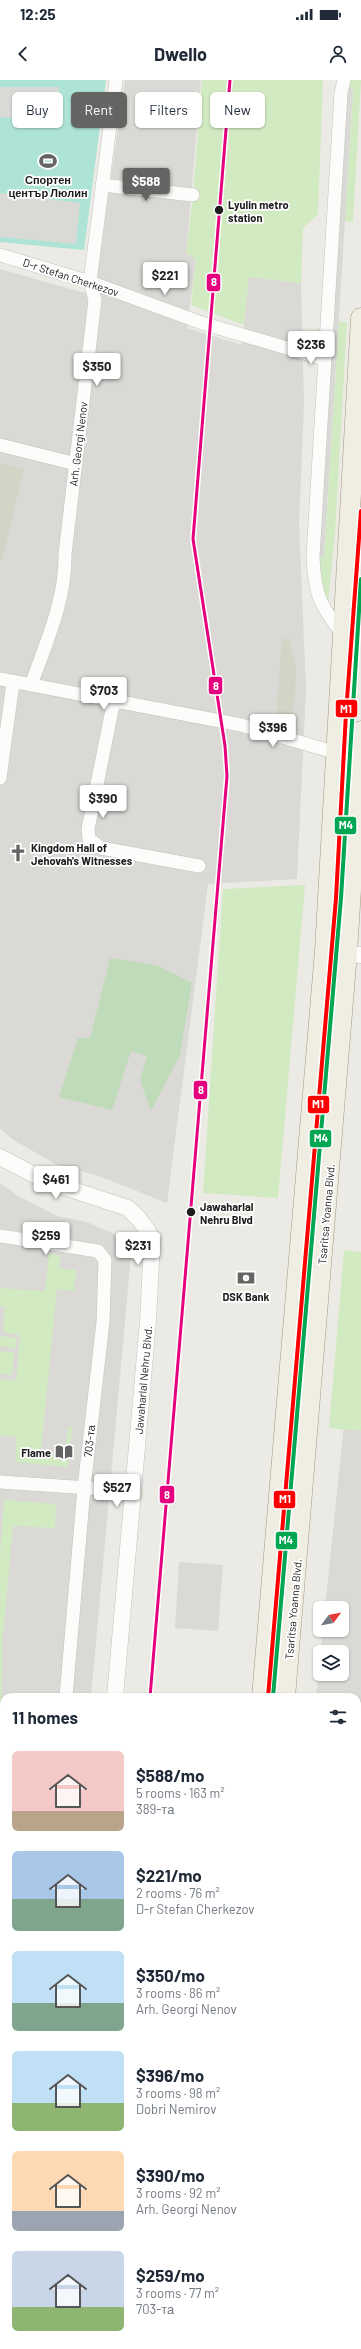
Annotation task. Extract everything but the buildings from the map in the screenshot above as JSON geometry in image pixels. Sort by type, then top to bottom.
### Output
[{"type":"main road","name":"Tsaritsa Yoanna Blvd.","points":[[262,1693],[325,951],[361,318]]},
{"type":"main road","name":"Tsaritsa Yoanna Blvd.","points":[[285,1693],[354,954],[361,730]]},
{"type":"street","name":"Arh. Georgi Nenov","points":[[31,685],[54,623],[65,571],[64,554],[95,300],[90,282],[116,80]]},
{"type":"street","points":[[344,80],[341,93],[313,558],[315,587],[324,610],[344,636]]},
{"type":"street","points":[[102,184],[193,195]]},
{"type":"street","name":"D-r Stefan Cherkezov","points":[[0,255],[90,282],[202,323],[324,359]]},
{"type":"street","points":[[0,445],[76,464]]},
{"type":"street","points":[[0,679],[13,683],[114,700],[241,725],[337,753]]},
{"type":"street","points":[[0,778],[13,683]]},
{"type":"street","points":[[114,700],[88,829],[89,839],[101,848],[199,866]]},
{"type":"street","points":[[325,951],[354,954]]},
{"type":"street","name":"Jawaharlal Nehru Blvd.","points":[[0,1157],[46,1181],[128,1208],[140,1219],[148,1231],[152,1242],[152,1268],[115,1693]]},
{"type":"street","name":"703-та","points":[[0,1236],[98,1251],[104,1257],[106,1264],[103,1322],[84,1488],[66,1693]]},
{"type":"street","points":[[0,1482],[133,1491]]},
{"type":"shaded area","name":"Спортен център Люлин","points":[[0,80],[106,80],[104,92],[71,92],[71,128],[100,128],[84,250],[0,242]]},
{"type":"shaded area","points":[[125,80],[201,80],[200,92],[135,92],[135,128],[197,128],[186,253],[196,259],[187,328],[242,345],[249,277],[301,283],[304,405],[299,523],[306,689],[297,879],[208,884],[167,1203],[99,1176],[55,1164],[12,1139],[0,1128],[0,269],[85,293],[97,276],[118,128],[127,128],[127,92],[123,92]]},
{"type":"shaded area","points":[[347,82],[353,91],[324,558],[316,557]]},
{"type":"shaded area","points":[[0,87],[59,87],[59,92],[12,92],[12,118],[0,117]]},
{"type":"shaded area","points":[[0,193],[80,203],[76,244],[0,237]]},
{"type":"shaded area","points":[[0,463],[24,469],[2,560],[0,560]]},
{"type":"shaded area","points":[[282,638],[289,640],[296,667],[295,699],[292,711],[297,729],[285,728],[284,723],[276,722]]},
{"type":"shaded area","points":[[0,1183],[18,1196],[57,1216],[87,1222],[123,1238],[131,1255],[91,1693],[0,1693]]},
{"type":"shaded area","points":[[361,1261],[361,1693],[316,1693],[318,1681],[349,1681],[349,1645],[321,1645],[322,1637],[349,1637],[349,1601],[326,1601]]},
{"type":"shaded area","points":[[179,1562],[223,1565],[218,1631],[175,1628]]},
{"type":"green space","points":[[202,80],[323,80],[318,214],[303,228],[301,283],[249,277],[244,325],[191,305],[196,259],[186,253],[193,195],[198,128],[202,128]]},
{"type":"green space","points":[[348,80],[361,80],[353,222],[345,221],[353,91],[347,82]]},
{"type":"green space","points":[[339,322],[347,322],[335,533],[328,602],[323,593],[316,557],[324,557]]},
{"type":"green space","points":[[305,885],[278,1198],[203,1193],[223,889]]},
{"type":"green space","points":[[110,958],[156,965],[192,983],[180,1055],[151,1111],[140,1080],[147,1056],[131,1051],[112,1110],[59,1097],[78,1038],[90,1038]]},
{"type":"green space","points":[[344,1250],[361,1252],[361,1431],[329,1428]]},
{"type":"green space","points":[[49,1254],[61,1255],[59,1268],[76,1270],[74,1291],[57,1289],[41,1451],[65,1454],[68,1426],[72,1426],[68,1467],[16,1462],[16,1437],[0,1435],[0,1379],[16,1381],[20,1335],[3,1332],[5,1307],[0,1306],[0,1288],[45,1291]]},
{"type":"green space","points":[[1,1336],[17,1338],[16,1348],[0,1346]]},
{"type":"green space","points":[[0,1351],[14,1352],[12,1375],[0,1374]]},
{"type":"green space","points":[[4,1500],[56,1504],[55,1528],[13,1526],[3,1635],[2,1693],[0,1693],[0,1557]]},
{"type":"transit line","name":"8","points":[[150,1693],[227,776],[225,746],[193,539],[230,80]]},
{"type":"transit line","name":"M1","points":[[268,1693],[336,898],[346,713],[361,511]]},
{"type":"transit line","name":"M4","points":[[273,1693],[341,898],[361,579]]},
{"type":"place","name":"Спортен център Люлин","points":[[48,161]]},
{"type":"place","name":"Lyulin metro station","points":[[219,210]]},
{"type":"place","name":"Kingdom Hall of Jehovah's Witnesses","points":[[18,853]]},
{"type":"place","name":"Jawaharlal Nehru Blvd","points":[[191,1212]]},
{"type":"place","name":"DSK Bank","points":[[246,1278]]},
{"type":"place","name":"Flame","points":[[64,1452]]}]
